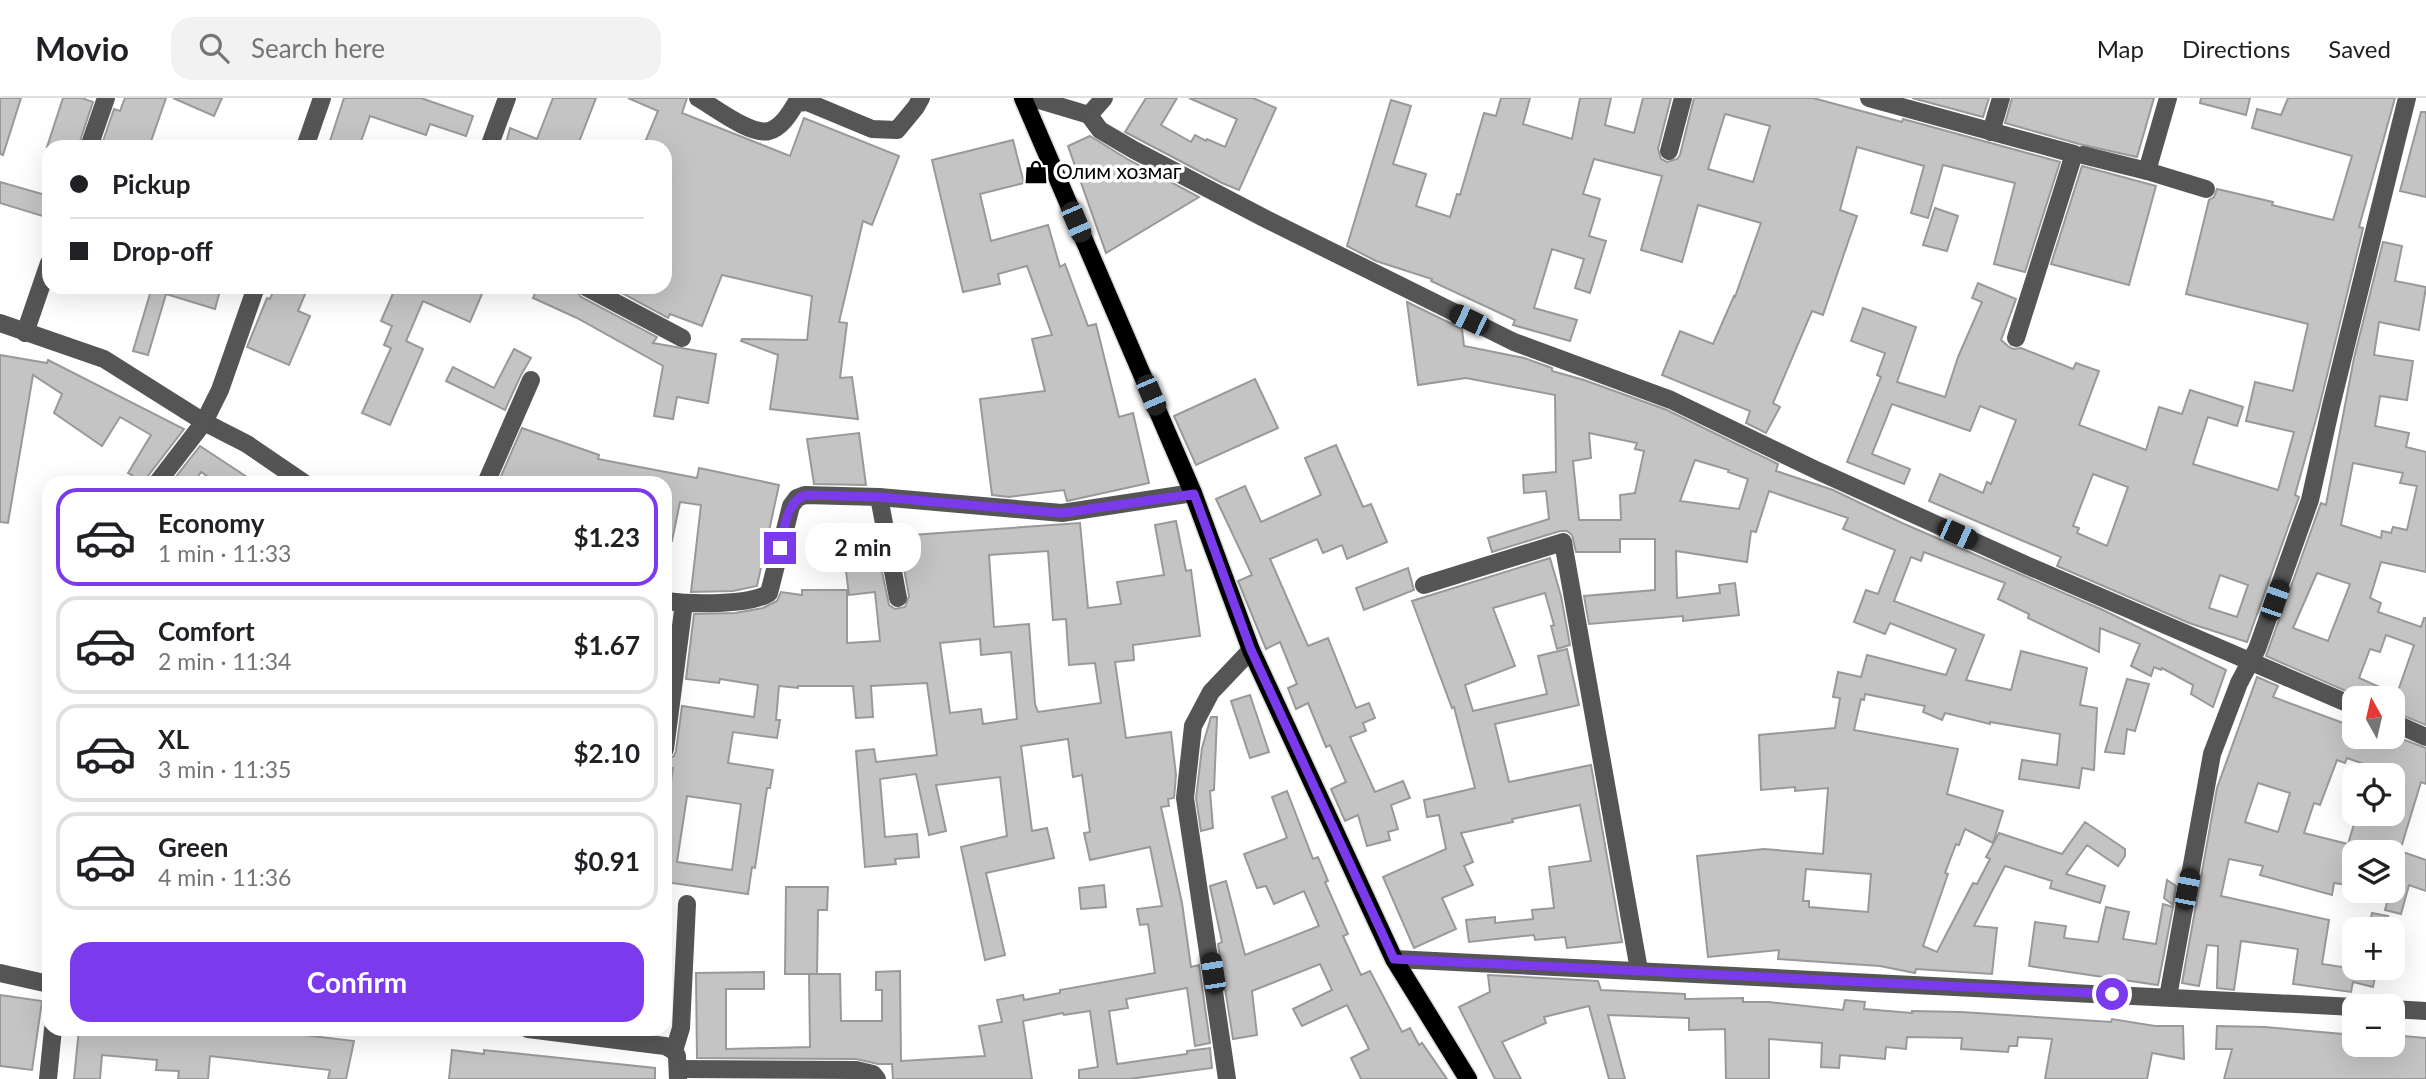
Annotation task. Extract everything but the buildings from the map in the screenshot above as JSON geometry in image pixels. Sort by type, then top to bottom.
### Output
[{"type":"main road","points":[[1023,98],[1194,494],[1251,650],[1394,959],[1468,1079]]},
{"type":"street","points":[[91,140],[106,98]]},
{"type":"street","points":[[307,140],[322,98]]},
{"type":"street","points":[[492,140],[507,98]]},
{"type":"street","points":[[698,98],[754,131],[769,131],[786,119],[796,103],[807,102],[873,130],[897,130],[920,98]]},
{"type":"street","points":[[1032,98],[1089,115],[1100,130],[1134,150],[1514,342],[1671,400],[1843,482],[2342,701]]},
{"type":"street","points":[[1089,115],[1104,98]]},
{"type":"street","points":[[1669,151],[1683,98]]},
{"type":"street","points":[[1869,98],[2074,154],[2016,338]]},
{"type":"street","points":[[1991,132],[2001,98]]},
{"type":"street","points":[[2147,172],[2168,98]]},
{"type":"street","points":[[2168,997],[2212,754],[2239,683],[2250,662],[2310,500],[2407,98]]},
{"type":"street","points":[[2083,155],[2206,189]]},
{"type":"street","points":[[25,333],[42,283]]},
{"type":"street","points":[[162,476],[204,422],[220,390],[254,294]]},
{"type":"street","points":[[599,294],[682,338]]},
{"type":"street","points":[[0,323],[104,359],[204,422],[247,444],[294,476]]},
{"type":"street","points":[[489,476],[531,380]]},
{"type":"street","points":[[672,602],[755,600],[769,593],[791,506],[797,498],[805,495],[879,497],[1062,513],[1194,494]]},
{"type":"street","points":[[879,497],[898,598]]},
{"type":"street","points":[[1424,585],[1563,542],[1639,970]]},
{"type":"street","points":[[672,695],[684,603]]},
{"type":"street","points":[[1227,1079],[1185,798],[1193,726],[1211,692],[1251,650]]},
{"type":"street","points":[[2405,728],[2426,737]]},
{"type":"street","points":[[687,904],[681,1028],[674,1051],[678,1074],[856,1070],[873,1074],[877,1079]]},
{"type":"street","points":[[1394,959],[2342,1006]]},
{"type":"street","points":[[0,973],[42,982]]},
{"type":"street","points":[[2405,1010],[2426,1011]]},
{"type":"street","points":[[48,1079],[52,1036]]},
{"type":"street","points":[[584,1036],[665,1046],[674,1051]]},
{"type":"place","name":"Олим хозмаг","points":[[1036,172]]},
{"type":"route","points":[[780,548],[791,506],[797,498],[805,495],[879,497],[1062,513],[1194,494],[1251,650],[1394,959],[2112,994]]}]
